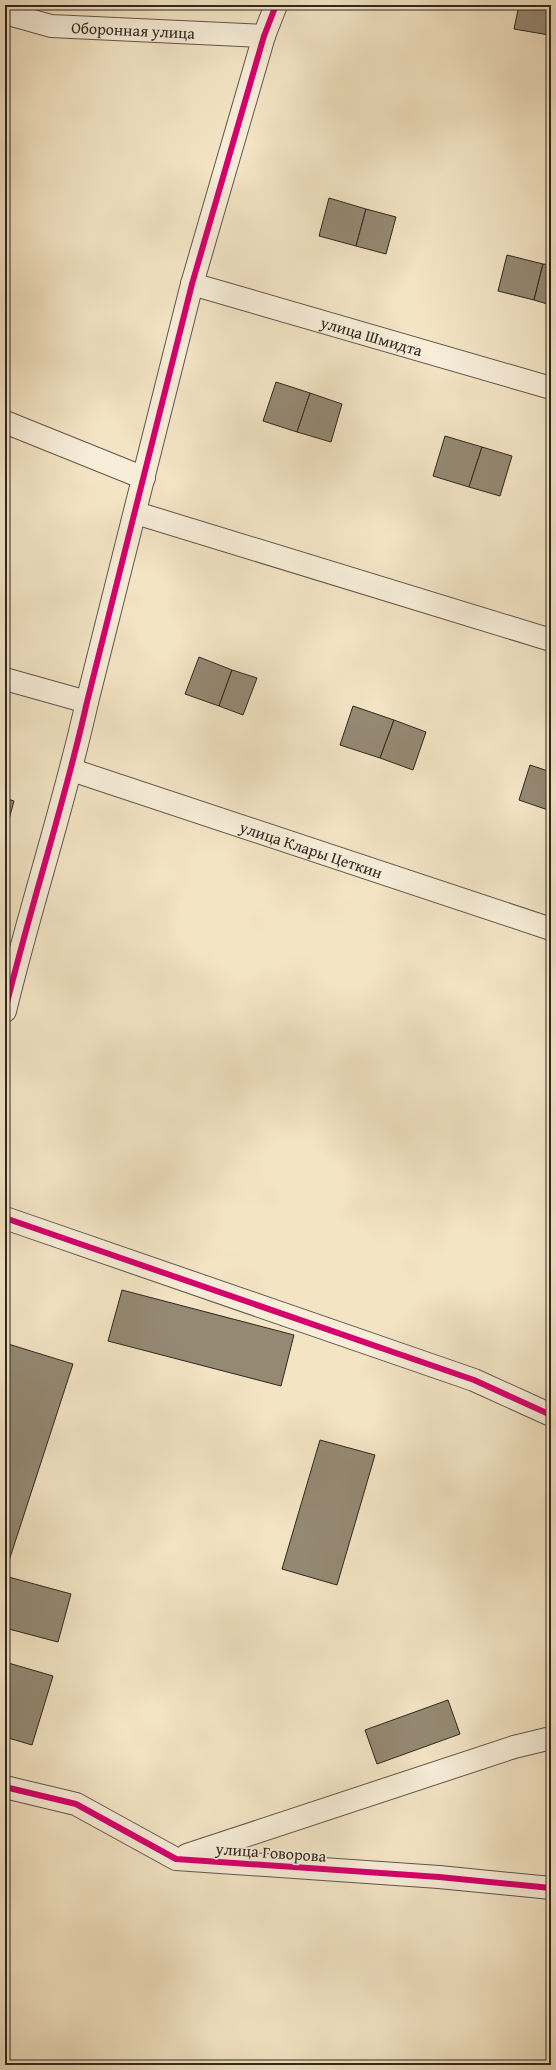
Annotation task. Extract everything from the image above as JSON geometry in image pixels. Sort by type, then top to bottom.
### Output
[{"type":"street","points":[[5,1010],[10,965],[72,770],[87,702],[136,513],[192,284],[264,36],[276,5]]},
{"type":"street","name":"Оборонная улица","points":[[5,13],[51,26],[264,36]]},
{"type":"street","name":"улица Шмидта","points":[[192,284],[551,388]]},
{"type":"street","points":[[5,422],[144,478]]},
{"type":"street","points":[[136,513],[551,640]]},
{"type":"street","points":[[5,679],[87,702]]},
{"type":"street","name":"улица Клары Цеткин","points":[[72,770],[551,929]]},
{"type":"street","points":[[5,1218],[474,1380],[551,1415]]},
{"type":"street","points":[[176,1859],[514,1747],[551,1738]]},
{"type":"street","name":"улица Говорова","points":[[5,1787],[76,1804],[176,1859],[439,1877],[551,1888]]},
{"type":"building","points":[[519,5],[551,5],[549,35],[514,29]]},
{"type":"building","points":[[329,198],[366,209],[356,246],[319,236]]},
{"type":"building","points":[[366,209],[396,217],[386,254],[356,246]]},
{"type":"building","points":[[507,255],[543,264],[534,300],[498,291]]},
{"type":"building","points":[[543,264],[551,265],[551,305],[534,300]]},
{"type":"building","points":[[276,382],[310,393],[297,432],[263,421]]},
{"type":"building","points":[[310,393],[342,404],[331,442],[297,432]]},
{"type":"building","points":[[445,436],[482,447],[469,487],[433,476]]},
{"type":"building","points":[[482,447],[512,456],[500,496],[469,487]]},
{"type":"building","points":[[199,657],[232,670],[219,706],[185,694]]},
{"type":"building","points":[[232,670],[257,678],[243,715],[219,706]]},
{"type":"building","points":[[353,706],[394,720],[380,758],[340,745]]},
{"type":"building","points":[[394,720],[426,732],[413,770],[380,758]]},
{"type":"building","points":[[530,765],[551,772],[551,811],[519,800]]},
{"type":"building","points":[[5,798],[14,801],[5,834]]},
{"type":"building","points":[[122,1290],[294,1335],[281,1386],[108,1341]]},
{"type":"building","points":[[5,1343],[73,1364],[5,1573]]},
{"type":"building","points":[[320,1440],[375,1455],[337,1585],[282,1569]]},
{"type":"building","points":[[5,1576],[71,1594],[58,1642],[5,1628]]},
{"type":"building","points":[[5,1662],[53,1676],[32,1745],[5,1737]]},
{"type":"building","points":[[448,1700],[460,1734],[377,1764],[365,1730]]},
{"type":"cycle path","points":[[5,1011],[25,933],[68,780],[192,284],[264,36],[276,5]]},
{"type":"cycle path","points":[[5,1218],[474,1380],[551,1415]]},
{"type":"cycle path","points":[[5,1787],[76,1804],[176,1859],[439,1877],[551,1888]]}]
